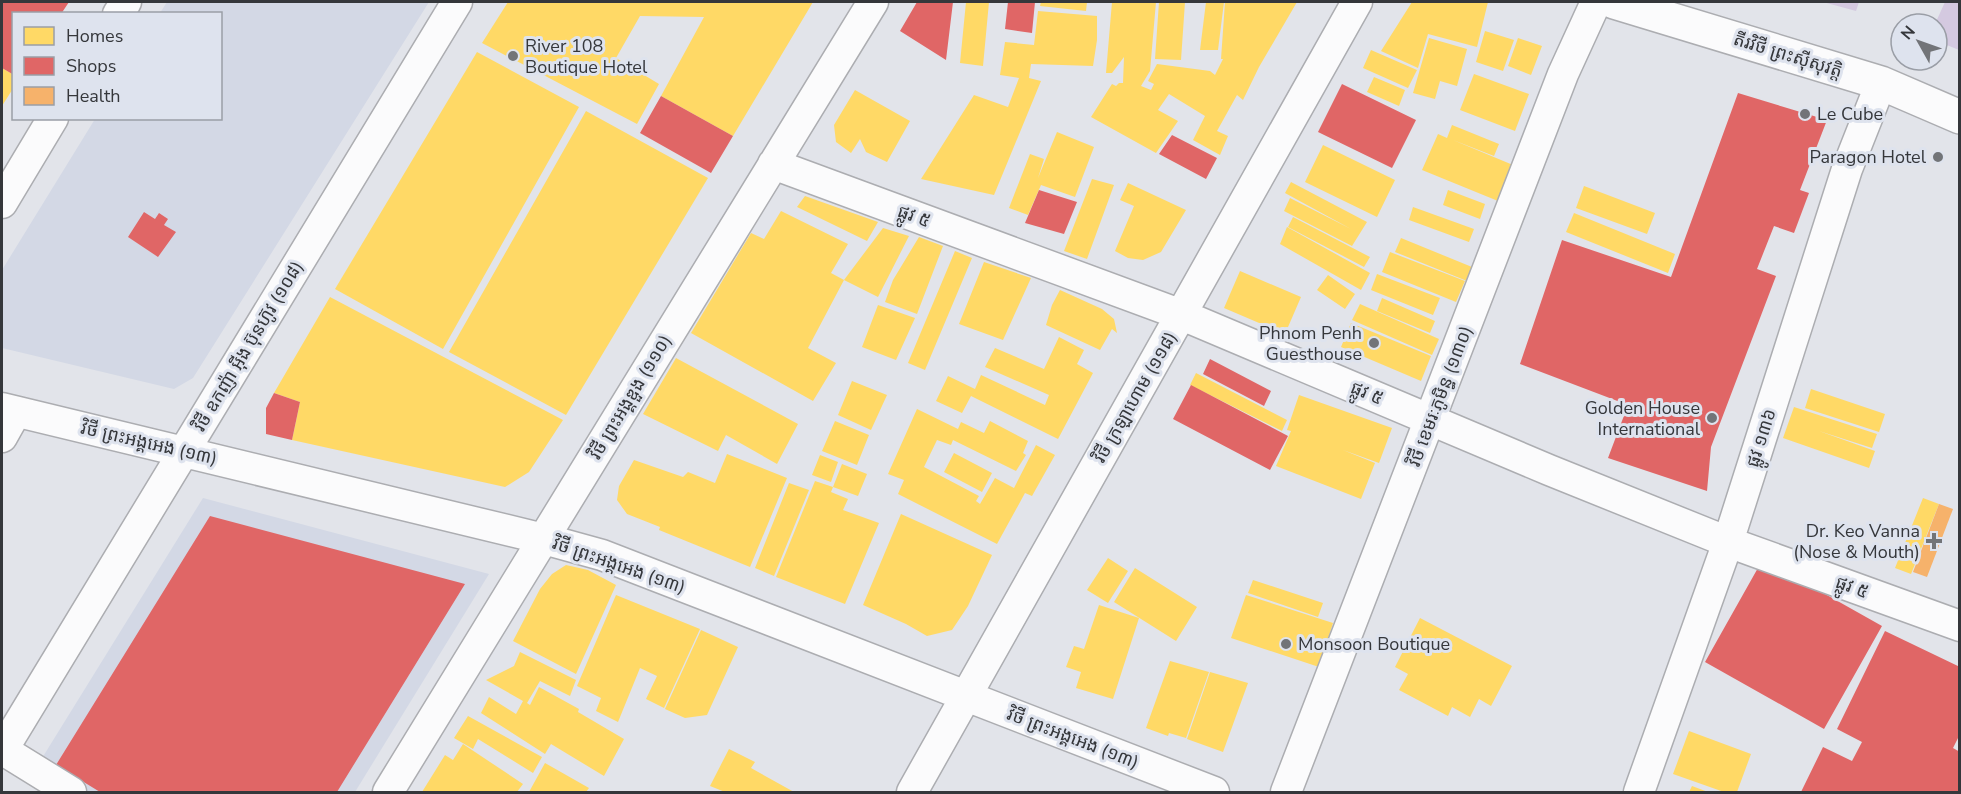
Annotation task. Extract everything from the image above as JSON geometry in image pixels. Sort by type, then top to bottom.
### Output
[{"type":"main road","name":"តីរវិថី ព្រះស៊ីសុវត្តិ","points":[[1614,2],[1881,83],[1959,117]]},
{"type":"street","name":"វិថី ឧកញ៉ា អ៊ីង ប៊ុនហ៊ូវ (១០៨)","points":[[2,751],[457,2]]},
{"type":"street","name":"វិថី ព្រះអង្គឌួង (១១០)","points":[[388,792],[873,2]]},
{"type":"street","name":"វិថី ក្រឡាហោម (១១៨)","points":[[912,792],[1357,2]]},
{"type":"street","name":"វិថី ខេមរៈភូមិន្ធ (១៣០)","points":[[1286,792],[1563,74],[1596,2]]},
{"type":"street","name":"ផ្លូវ ១៣៦","points":[[1639,792],[1728,542],[1847,169],[1881,83]]},
{"type":"street","points":[[2,203],[52,120]]},
{"type":"street","name":"ផ្លូវ ៥","points":[[773,164],[1182,315],[1728,542],[1959,626]]},
{"type":"street","name":"វិថី ព្រះអង្គអេង (១៣)","points":[[6,419],[184,451],[602,555],[1214,792]]},
{"type":"street","points":[[2,751],[71,792]]},
{"type":"shaded area","points":[[167,2],[429,2],[193,378],[174,389],[2,348],[2,270],[94,120],[222,120],[222,12],[161,12]]},
{"type":"shaded area","points":[[1823,2],[1859,2],[1856,11]]},
{"type":"shaded area","points":[[1945,2],[1959,2],[1959,50],[1949,46],[1949,12],[1940,12]]},
{"type":"shaded area","points":[[203,498],[489,574],[355,792],[88,792],[39,763]]},
{"type":"building: Homes","points":[[508,2],[813,2],[733,136],[661,96],[704,17],[640,16],[616,58],[659,84],[637,124],[482,43]]},
{"type":"building: Homes","points":[[966,2],[989,2],[983,66],[960,63]]},
{"type":"building: Homes","points":[[1041,2],[1087,2],[1086,11],[1040,6]]},
{"type":"building: Homes","points":[[1112,2],[1156,2],[1150,71],[1141,86],[1151,90],[1154,84],[1148,81],[1157,64],[1210,71],[1215,75],[1223,59],[1221,59],[1225,2],[1297,2],[1259,67],[1243,100],[1237,95],[1217,131],[1228,136],[1220,155],[1193,140],[1205,116],[1169,94],[1158,110],[1178,121],[1156,153],[1091,117],[1112,84],[1116,86],[1123,83],[1124,57],[1112,73],[1106,73]]},
{"type":"building: Homes","points":[[1159,2],[1185,2],[1181,60],[1155,59]]},
{"type":"building: Homes","points":[[1206,2],[1224,2],[1218,50],[1200,50]]},
{"type":"building: Homes","points":[[1412,2],[1488,2],[1477,47],[1428,34],[1418,68],[1381,51]]},
{"type":"building: Homes","points":[[1038,11],[1097,16],[1097,40],[1093,66],[1031,64],[1029,78],[1041,81],[994,195],[921,179],[974,95],[1008,107],[1019,78],[1000,75],[1005,42],[1034,45]]},
{"type":"building: Homes","points":[[1485,31],[1514,40],[1503,71],[1476,62]]},
{"type":"building: Homes","points":[[1429,38],[1467,49],[1457,86],[1440,81],[1435,99],[1413,93]]},
{"type":"building: Homes","points":[[1518,38],[1542,46],[1531,75],[1508,66]]},
{"type":"building: Homes","points":[[1371,50],[1417,70],[1408,88],[1363,68]]},
{"type":"building: Homes","points":[[477,52],[579,107],[443,349],[335,289]]},
{"type":"building: Homes","points":[[2,68],[12,74],[12,90],[2,106]]},
{"type":"building: Homes","points":[[1474,74],[1529,94],[1515,131],[1460,110]]},
{"type":"building: Homes","points":[[1374,77],[1405,90],[1399,106],[1367,92]]},
{"type":"building: Homes","points":[[855,90],[910,121],[887,162],[866,152],[860,139],[851,153],[836,142],[834,125]]},
{"type":"building: Homes","points":[[586,111],[708,178],[566,415],[449,352]]},
{"type":"building: Homes","points":[[1452,125],[1499,144],[1494,156],[1453,140],[1513,165],[1498,201],[1422,170],[1438,134],[1447,138]]},
{"type":"building: Homes","points":[[1057,132],[1094,147],[1075,197],[1041,185],[1028,215],[1009,208],[1030,154],[1044,159],[1038,178]]},
{"type":"building: Homes","points":[[1323,145],[1395,180],[1377,217],[1305,182]]},
{"type":"building: Homes","points":[[1092,179],[1114,185],[1087,259],[1064,251]]},
{"type":"building: Homes","points":[[1291,182],[1367,222],[1352,246],[1284,211],[1290,198],[1351,229],[1285,193]]},
{"type":"building: Homes","points":[[1128,183],[1186,210],[1161,252],[1143,260],[1128,258],[1115,251],[1134,206],[1120,200]]},
{"type":"building: Homes","points":[[1584,186],[1655,213],[1647,234],[1576,208]]},
{"type":"building: Homes","points":[[1448,190],[1485,204],[1480,219],[1443,205]]},
{"type":"building: Homes","points":[[805,196],[878,222],[867,241],[797,207]]},
{"type":"building: Homes","points":[[1413,207],[1474,229],[1469,242],[1409,220]]},
{"type":"building: Homes","points":[[781,211],[848,244],[831,273],[844,280],[808,348],[836,363],[813,401],[691,333],[751,233],[764,239]]},
{"type":"building: Homes","points":[[1574,213],[1675,254],[1668,273],[1566,232]]},
{"type":"building: Homes","points":[[1293,217],[1370,257],[1364,267],[1288,227]]},
{"type":"building: Homes","points":[[1287,227],[1370,273],[1361,290],[1280,244]]},
{"type":"building: Homes","points":[[883,228],[909,236],[878,297],[844,280]]},
{"type":"building: Homes","points":[[919,237],[943,246],[917,314],[885,302],[893,280]]},
{"type":"building: Homes","points":[[1401,238],[1472,267],[1467,281],[1395,252]]},
{"type":"building: Homes","points":[[955,251],[972,258],[925,370],[908,363]]},
{"type":"building: Homes","points":[[1390,252],[1465,281],[1456,302],[1382,272]]},
{"type":"building: Homes","points":[[984,262],[1031,278],[1003,340],[959,324]]},
{"type":"building: Homes","points":[[1240,271],[1301,297],[1285,334],[1224,308]]},
{"type":"building: Homes","points":[[1377,274],[1440,298],[1433,315],[1371,290]]},
{"type":"building: Homes","points":[[1328,275],[1355,294],[1345,309],[1317,290]]},
{"type":"building: Homes","points":[[1060,290],[1102,309],[1114,319],[1117,333],[1112,329],[1100,350],[1046,325],[1052,305]]},
{"type":"building: Homes","points":[[330,297],[563,420],[529,472],[505,487],[292,440],[300,402],[274,393]]},
{"type":"building: Homes","points":[[1382,298],[1435,321],[1430,333],[1377,311]]},
{"type":"building: Homes","points":[[1360,304],[1439,339],[1432,355],[1352,320]]},
{"type":"building: Homes","points":[[878,305],[915,318],[896,360],[862,347]]},
{"type":"building: Homes","points":[[1351,323],[1431,356],[1421,381],[1341,347]]},
{"type":"building: Homes","points":[[1059,337],[1084,350],[1077,364],[1093,373],[1058,439],[971,396],[962,413],[936,401],[948,376],[975,389],[981,375],[1045,405],[1049,395],[985,367],[995,348],[1044,369]]},
{"type":"building: Homes","points":[[676,358],[798,424],[777,464],[726,435],[718,451],[643,414]]},
{"type":"building: Homes","points":[[1196,373],[1287,420],[1282,431],[1190,385]]},
{"type":"building: Homes","points":[[852,381],[887,395],[871,430],[838,415]]},
{"type":"building: Homes","points":[[1811,389],[1885,414],[1879,432],[1805,408]]},
{"type":"building: Homes","points":[[1299,395],[1392,428],[1379,463],[1343,450],[1375,463],[1361,499],[1276,466],[1291,431],[1287,430]]},
{"type":"building: Homes","points":[[1794,407],[1877,434],[1872,448],[1819,431],[1875,451],[1869,468],[1783,438]]},
{"type":"building: Homes","points":[[917,409],[958,429],[961,422],[984,433],[990,421],[1028,441],[1023,453],[1026,455],[1016,471],[953,440],[951,445],[937,440],[924,467],[979,496],[976,501],[980,504],[995,478],[1014,488],[1036,445],[1055,455],[1032,496],[1025,493],[997,544],[898,494],[904,480],[888,474]]},
{"type":"building: Homes","points":[[835,421],[869,435],[857,465],[822,451]]},
{"type":"building: Homes","points":[[954,453],[992,473],[982,492],[944,472]]},
{"type":"building: Homes","points":[[727,454],[787,478],[750,567],[659,530],[660,527],[627,514],[617,500],[619,486],[634,460],[683,477],[688,472],[715,483]]},
{"type":"building: Homes","points":[[820,455],[838,462],[831,482],[812,475]]},
{"type":"building: Homes","points":[[842,464],[867,474],[858,496],[833,487]]},
{"type":"building: Homes","points":[[815,481],[833,487],[831,492],[848,499],[843,510],[879,523],[845,604],[776,577]]},
{"type":"building: Homes","points":[[789,483],[809,490],[774,576],[755,568]]},
{"type":"building: Homes","points":[[1923,498],[1939,504],[1911,574],[1895,568]]},
{"type":"building: Homes","points":[[901,514],[992,555],[968,606],[952,630],[927,636],[863,605]]},
{"type":"building: Homes","points":[[1108,558],[1128,571],[1108,603],[1087,590]]},
{"type":"building: Homes","points":[[566,565],[588,570],[616,585],[576,674],[513,641],[540,589],[552,574]]},
{"type":"building: Homes","points":[[1135,568],[1197,607],[1176,641],[1114,602]]},
{"type":"building: Homes","points":[[1253,580],[1323,603],[1318,617],[1248,593]]},
{"type":"building: Homes","points":[[616,595],[700,629],[664,708],[646,699],[657,676],[640,668],[618,722],[596,711],[601,698],[577,686]]},
{"type":"building: Homes","points":[[1246,595],[1333,623],[1319,667],[1231,638]]},
{"type":"building: Homes","points":[[1099,605],[1139,618],[1113,699],[1076,688],[1081,672],[1066,667],[1074,646],[1084,649]]},
{"type":"building: Homes","points":[[1420,618],[1512,666],[1491,706],[1479,699],[1470,717],[1452,707],[1448,716],[1399,690],[1408,674],[1395,667]]},
{"type":"building: Homes","points":[[701,630],[738,647],[707,715],[685,718],[665,709]]},
{"type":"building: Homes","points":[[520,652],[576,680],[570,696],[540,681],[527,703],[530,705],[539,687],[579,709],[578,712],[624,739],[604,776],[551,744],[545,754],[481,713],[489,697],[516,714],[523,701],[486,680],[514,666]]},
{"type":"building: Homes","points":[[1170,661],[1209,672],[1186,738],[1169,733],[1168,736],[1146,728]]},
{"type":"building: Homes","points":[[1210,672],[1248,683],[1223,752],[1187,739]]},
{"type":"building: Homes","points":[[468,716],[542,757],[533,773],[478,739],[473,749],[454,738]]},
{"type":"building: Homes","points":[[1689,731],[1751,754],[1737,792],[1724,792],[1673,774]]},
{"type":"building: Homes","points":[[463,744],[523,784],[517,792],[422,792],[445,755],[453,760]]},
{"type":"building: Homes","points":[[729,749],[755,762],[751,768],[794,792],[725,792],[710,786]]},
{"type":"building: Homes","points":[[545,763],[589,788],[586,792],[529,792]]},
{"type":"building: Homes","points":[[1692,786],[1708,792],[1689,792]]},
{"type":"building: Shops","points":[[2,2],[69,2],[62,12],[12,12],[12,74],[2,68]]},
{"type":"building: Shops","points":[[917,2],[953,2],[946,60],[900,31]]},
{"type":"building: Shops","points":[[1008,2],[1035,2],[1032,33],[1005,29]]},
{"type":"building: Shops","points":[[1342,84],[1416,120],[1392,168],[1318,132]]},
{"type":"building: Shops","points":[[1738,93],[1827,120],[1800,190],[1809,193],[1794,233],[1774,226],[1757,269],[1776,276],[1711,447],[1707,491],[1608,458],[1628,405],[1520,364],[1562,240],[1671,277]]},
{"type":"building: Shops","points":[[661,96],[733,136],[711,173],[640,133]]},
{"type":"building: Shops","points":[[1172,135],[1217,158],[1206,179],[1159,154]]},
{"type":"building: Shops","points":[[1039,190],[1077,202],[1064,234],[1025,223]]},
{"type":"building: Shops","points":[[144,212],[155,219],[159,213],[168,219],[164,225],[176,232],[158,257],[128,237]]},
{"type":"building: Shops","points":[[1210,359],[1271,391],[1264,406],[1203,374]]},
{"type":"building: Shops","points":[[1191,385],[1288,436],[1270,470],[1173,419]]},
{"type":"building: Shops","points":[[274,393],[300,402],[292,440],[266,434],[266,408]]},
{"type":"building: Shops","points":[[210,516],[465,584],[337,792],[100,792],[56,765]]},
{"type":"building: Shops","points":[[1763,559],[1882,626],[1824,729],[1705,662]]},
{"type":"building: Shops","points":[[1885,631],[1960,667],[1960,738],[1953,748],[1960,752],[1960,792],[1801,792],[1823,747],[1852,761],[1862,742],[1837,729]]},
{"type":"building: Health","points":[[1939,504],[1953,509],[1927,577],[1913,572]]},
{"type":"place","name":"River 108 Boutique Hotel","points":[[513,56]]},
{"type":"place","name":"Le Cube","points":[[1805,114]]},
{"type":"place","name":"Paragon Hotel","points":[[1938,157]]},
{"type":"place","name":"Phnom Penh Guesthouse","points":[[1374,343]]},
{"type":"place","name":"Golden House International","points":[[1712,418]]},
{"type":"place","name":"Dr. Keo Vanna (Nose & Mouth)","points":[[1934,541]]},
{"type":"place","name":"Monsoon Boutique","points":[[1286,644]]}]
